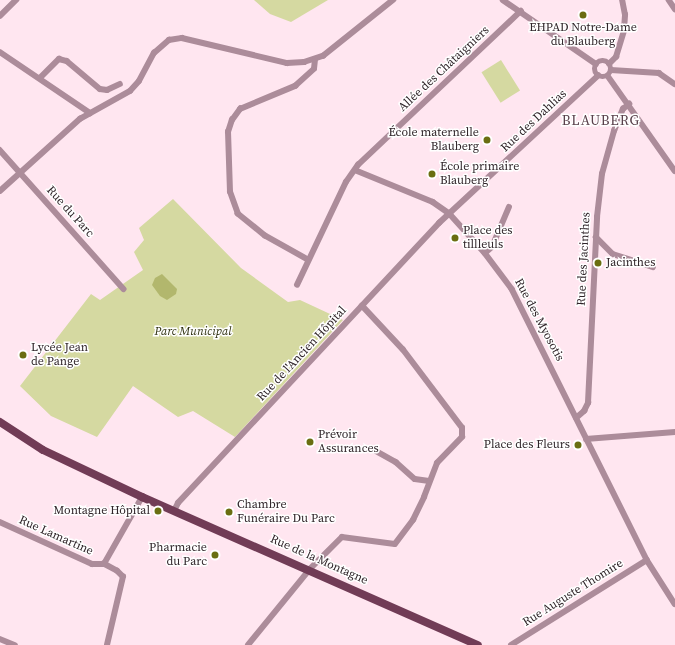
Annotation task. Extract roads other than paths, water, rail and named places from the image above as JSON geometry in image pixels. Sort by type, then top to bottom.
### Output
[{"type":"main road","name":"Rue de la Montagne","points":[[0,422],[43,450],[142,497],[310,569],[478,645]]},
{"type":"street","points":[[0,16],[16,0]]},
{"type":"street","points":[[0,191],[20,172],[90,113],[130,91],[163,43],[182,38],[287,63],[315,60],[393,0]]},
{"type":"street","points":[[503,0],[596,64]]},
{"type":"street","points":[[622,0],[625,15],[624,30],[616,57],[610,67],[608,76],[675,171]]},
{"type":"street","points":[[669,0],[675,9]]},
{"type":"street","name":"Allée des Châtaigniers","points":[[296,285],[355,170],[521,11]]},
{"type":"street","points":[[0,52],[90,113]]},
{"type":"street","points":[[40,78],[59,59],[68,61],[100,89],[107,90],[120,84]]},
{"type":"street","points":[[308,260],[265,236],[238,214],[230,192],[228,132],[232,120],[240,109],[295,86],[314,69],[315,60]]},
{"type":"street","points":[[608,76],[598,76],[594,69],[596,64],[603,61],[610,67],[659,74],[675,84]]},
{"type":"street","name":"Rue des Dahlias","points":[[450,214],[598,76]]},
{"type":"street","name":"Rue des Jacinthes","points":[[576,418],[584,411],[588,403],[599,196],[605,161],[623,109],[629,104]]},
{"type":"street","name":"Rue du Parc","points":[[0,150],[124,289]]},
{"type":"street","name":"Rue des Myosotis","points":[[355,170],[433,202],[450,214],[485,253],[512,289],[576,418]]},
{"type":"street","points":[[485,253],[492,247],[509,207]]},
{"type":"street","name":"Rue de l'Ancien Hôpital","points":[[174,511],[178,503],[450,214]]},
{"type":"street","points":[[596,237],[613,254],[653,267]]},
{"type":"street","points":[[248,645],[310,569],[342,537],[395,544],[412,520],[424,497],[437,463],[462,437],[462,428],[403,350],[362,306]]},
{"type":"street","points":[[576,418],[647,560],[675,604]]},
{"type":"street","points":[[586,439],[675,432]]},
{"type":"street","points":[[376,451],[396,462],[415,479],[429,481]]},
{"type":"street","points":[[107,645],[123,577],[117,571],[104,564],[142,497]]},
{"type":"street","name":"Rue Lamartine","points":[[0,522],[92,564],[104,564]]},
{"type":"street","name":"Rue Auguste Thomire","points":[[511,645],[647,560]]},
{"type":"street","points":[[0,639],[16,645]]},
{"type":"place","name":"EHPAD Notre-Dame du Blauberg","points":[[583,15]]},
{"type":"place","name":"École maternelle Blauberg","points":[[487,140]]},
{"type":"place","name":"École primaire Blauberg","points":[[432,174]]},
{"type":"place","name":"Place des tillleuls","points":[[455,238]]},
{"type":"place","name":"Jacinthes","points":[[598,263]]},
{"type":"place","name":"Lycée Jean de Pange","points":[[23,355]]},
{"type":"place","name":"Prévoir Assurances","points":[[310,442]]},
{"type":"place","name":"Place des Fleurs","points":[[578,445]]},
{"type":"place","name":"Montagne Hôpital","points":[[158,511]]},
{"type":"place","name":"Chambre Funéraire Du Parc","points":[[229,512]]},
{"type":"place","name":"Pharmacie du Parc","points":[[215,555]]},
{"type":"district","name":"BLAUBERG","points":[[601,120]]},
{"type":"park label","name":"Parc Municipal","points":[[193,332]]}]
